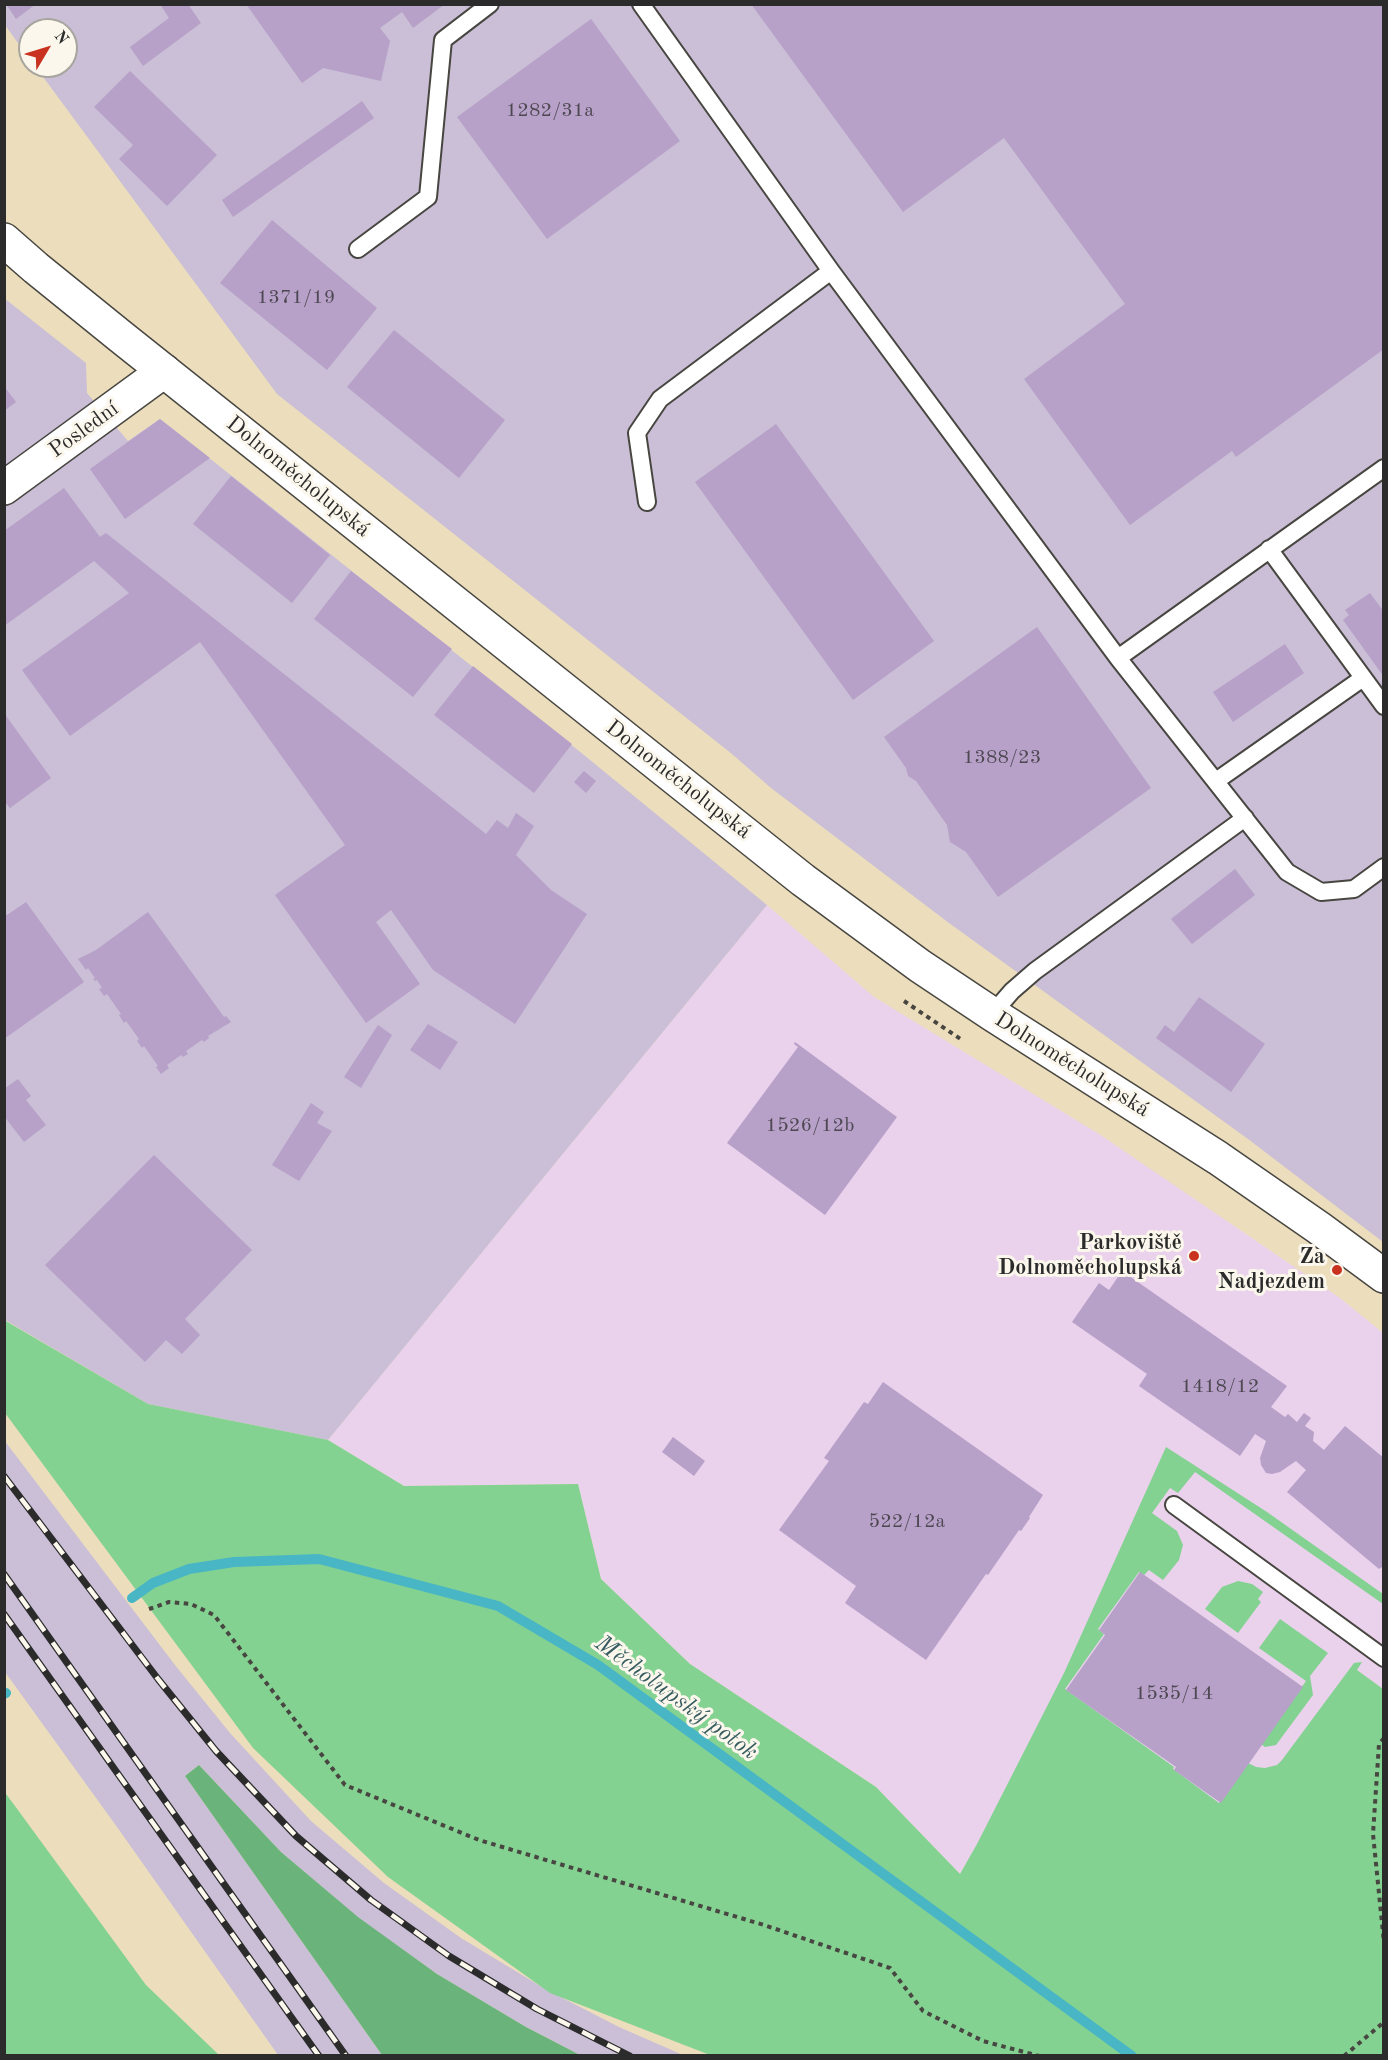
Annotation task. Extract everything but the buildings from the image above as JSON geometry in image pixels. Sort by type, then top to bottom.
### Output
[{"type":"street","name":"Dolnoměcholupská","points":[[4,240],[164,371],[803,880],[920,966],[1218,1158],[1319,1228],[1383,1276]]},
{"type":"street","name":"Poslední","points":[[4,489],[164,371]]},
{"type":"lane","points":[[358,249],[428,197],[443,40],[490,4]]},
{"type":"lane","points":[[641,4],[831,271],[1118,658],[1287,872],[1321,892],[1354,889],[1383,867]]},
{"type":"lane","points":[[647,502],[637,433],[660,399],[831,271]]},
{"type":"lane","points":[[1118,658],[1383,468]]},
{"type":"lane","points":[[1269,549],[1383,706]]},
{"type":"lane","points":[[1216,781],[1363,678]]},
{"type":"lane","points":[[992,1014],[1035,971],[1245,818]]},
{"type":"lane","points":[[1174,1505],[1383,1658]]},
{"type":"path","points":[[149,1609],[169,1602],[191,1604],[213,1615],[345,1785],[480,1840],[764,1925],[890,1968],[923,2011],[983,2041],[1039,2055]]},
{"type":"path","points":[[1383,1738],[1379,1744],[1373,1834],[1383,1942]]},
{"type":"path","points":[[1344,2055],[1383,2022]]},
{"type":"shaded area","points":[[4,5],[1383,5],[1383,1242],[1248,1139],[949,923],[771,788],[732,754],[277,394],[44,78],[78,78],[78,18],[18,18],[18,43],[5,25]]},
{"type":"shaded area","points":[[4,298],[86,363],[87,393],[128,441],[160,419],[584,755],[767,905],[328,1440],[148,1404],[5,1320]]},
{"type":"shaded area","points":[[767,905],[874,997],[1099,1134],[1340,1298],[1383,1333],[1383,1689],[1358,1671],[1212,1875],[978,1844],[960,1874],[876,1787],[690,1664],[601,1579],[578,1484],[404,1486],[328,1440]]},
{"type":"shaded area","points":[[4,1440],[175,1665],[230,1733],[311,1821],[384,1883],[461,1938],[547,1990],[619,2027],[683,2055],[580,2055],[526,2027],[437,1974],[357,1917],[281,1852],[199,1765],[185,1776],[382,2055],[278,2055],[5,1672]]},
{"type":"green space","points":[[4,1320],[148,1404],[328,1440],[404,1486],[578,1484],[601,1579],[690,1664],[876,1787],[960,1874],[1064,1673],[1166,1447],[1267,1512],[1383,1594],[1383,1604],[1195,1472],[1178,1493],[1170,1488],[1152,1513],[1177,1531],[1183,1545],[1179,1560],[1163,1580],[1149,1570],[1144,1575],[1139,1572],[1098,1629],[1104,1634],[1065,1689],[1174,1767],[1173,1769],[1219,1803],[1248,1763],[1265,1768],[1277,1765],[1354,1663],[1362,1662],[1357,1670],[1383,1689],[1383,2055],[710,2055],[550,1993],[388,1877],[253,1748],[5,1413]]},
{"type":"green space","points":[[1238,1581],[1252,1584],[1263,1592],[1258,1599],[1261,1602],[1238,1633],[1205,1609],[1222,1587]]},
{"type":"green space","points":[[1280,1619],[1328,1653],[1310,1676],[1313,1695],[1276,1745],[1265,1747],[1261,1744],[1306,1681],[1259,1648]]},
{"type":"green space","points":[[199,1765],[281,1852],[358,1917],[437,1974],[526,2027],[580,2055],[382,2055],[185,1776]]},
{"type":"green space","points":[[4,1791],[146,1985],[219,2055],[5,2055]]},
{"type":"waterway","name":"Měcholupský potok","points":[[132,1598],[153,1583],[189,1569],[234,1562],[319,1559],[498,1606],[598,1665],[1132,2056]]},
{"type":"railway","points":[[4,1476],[158,1679],[216,1751],[296,1836],[371,1900],[449,1956],[537,2009],[630,2056]]},
{"type":"railway","points":[[4,1574],[346,2056]]},
{"type":"railway","points":[[4,1614],[319,2056]]},
{"type":"place","name":"Parkoviště Dolnoměcholupská","points":[[1194,1256]]},
{"type":"place","name":"Za Nadjezdem","points":[[1337,1270]]}]
